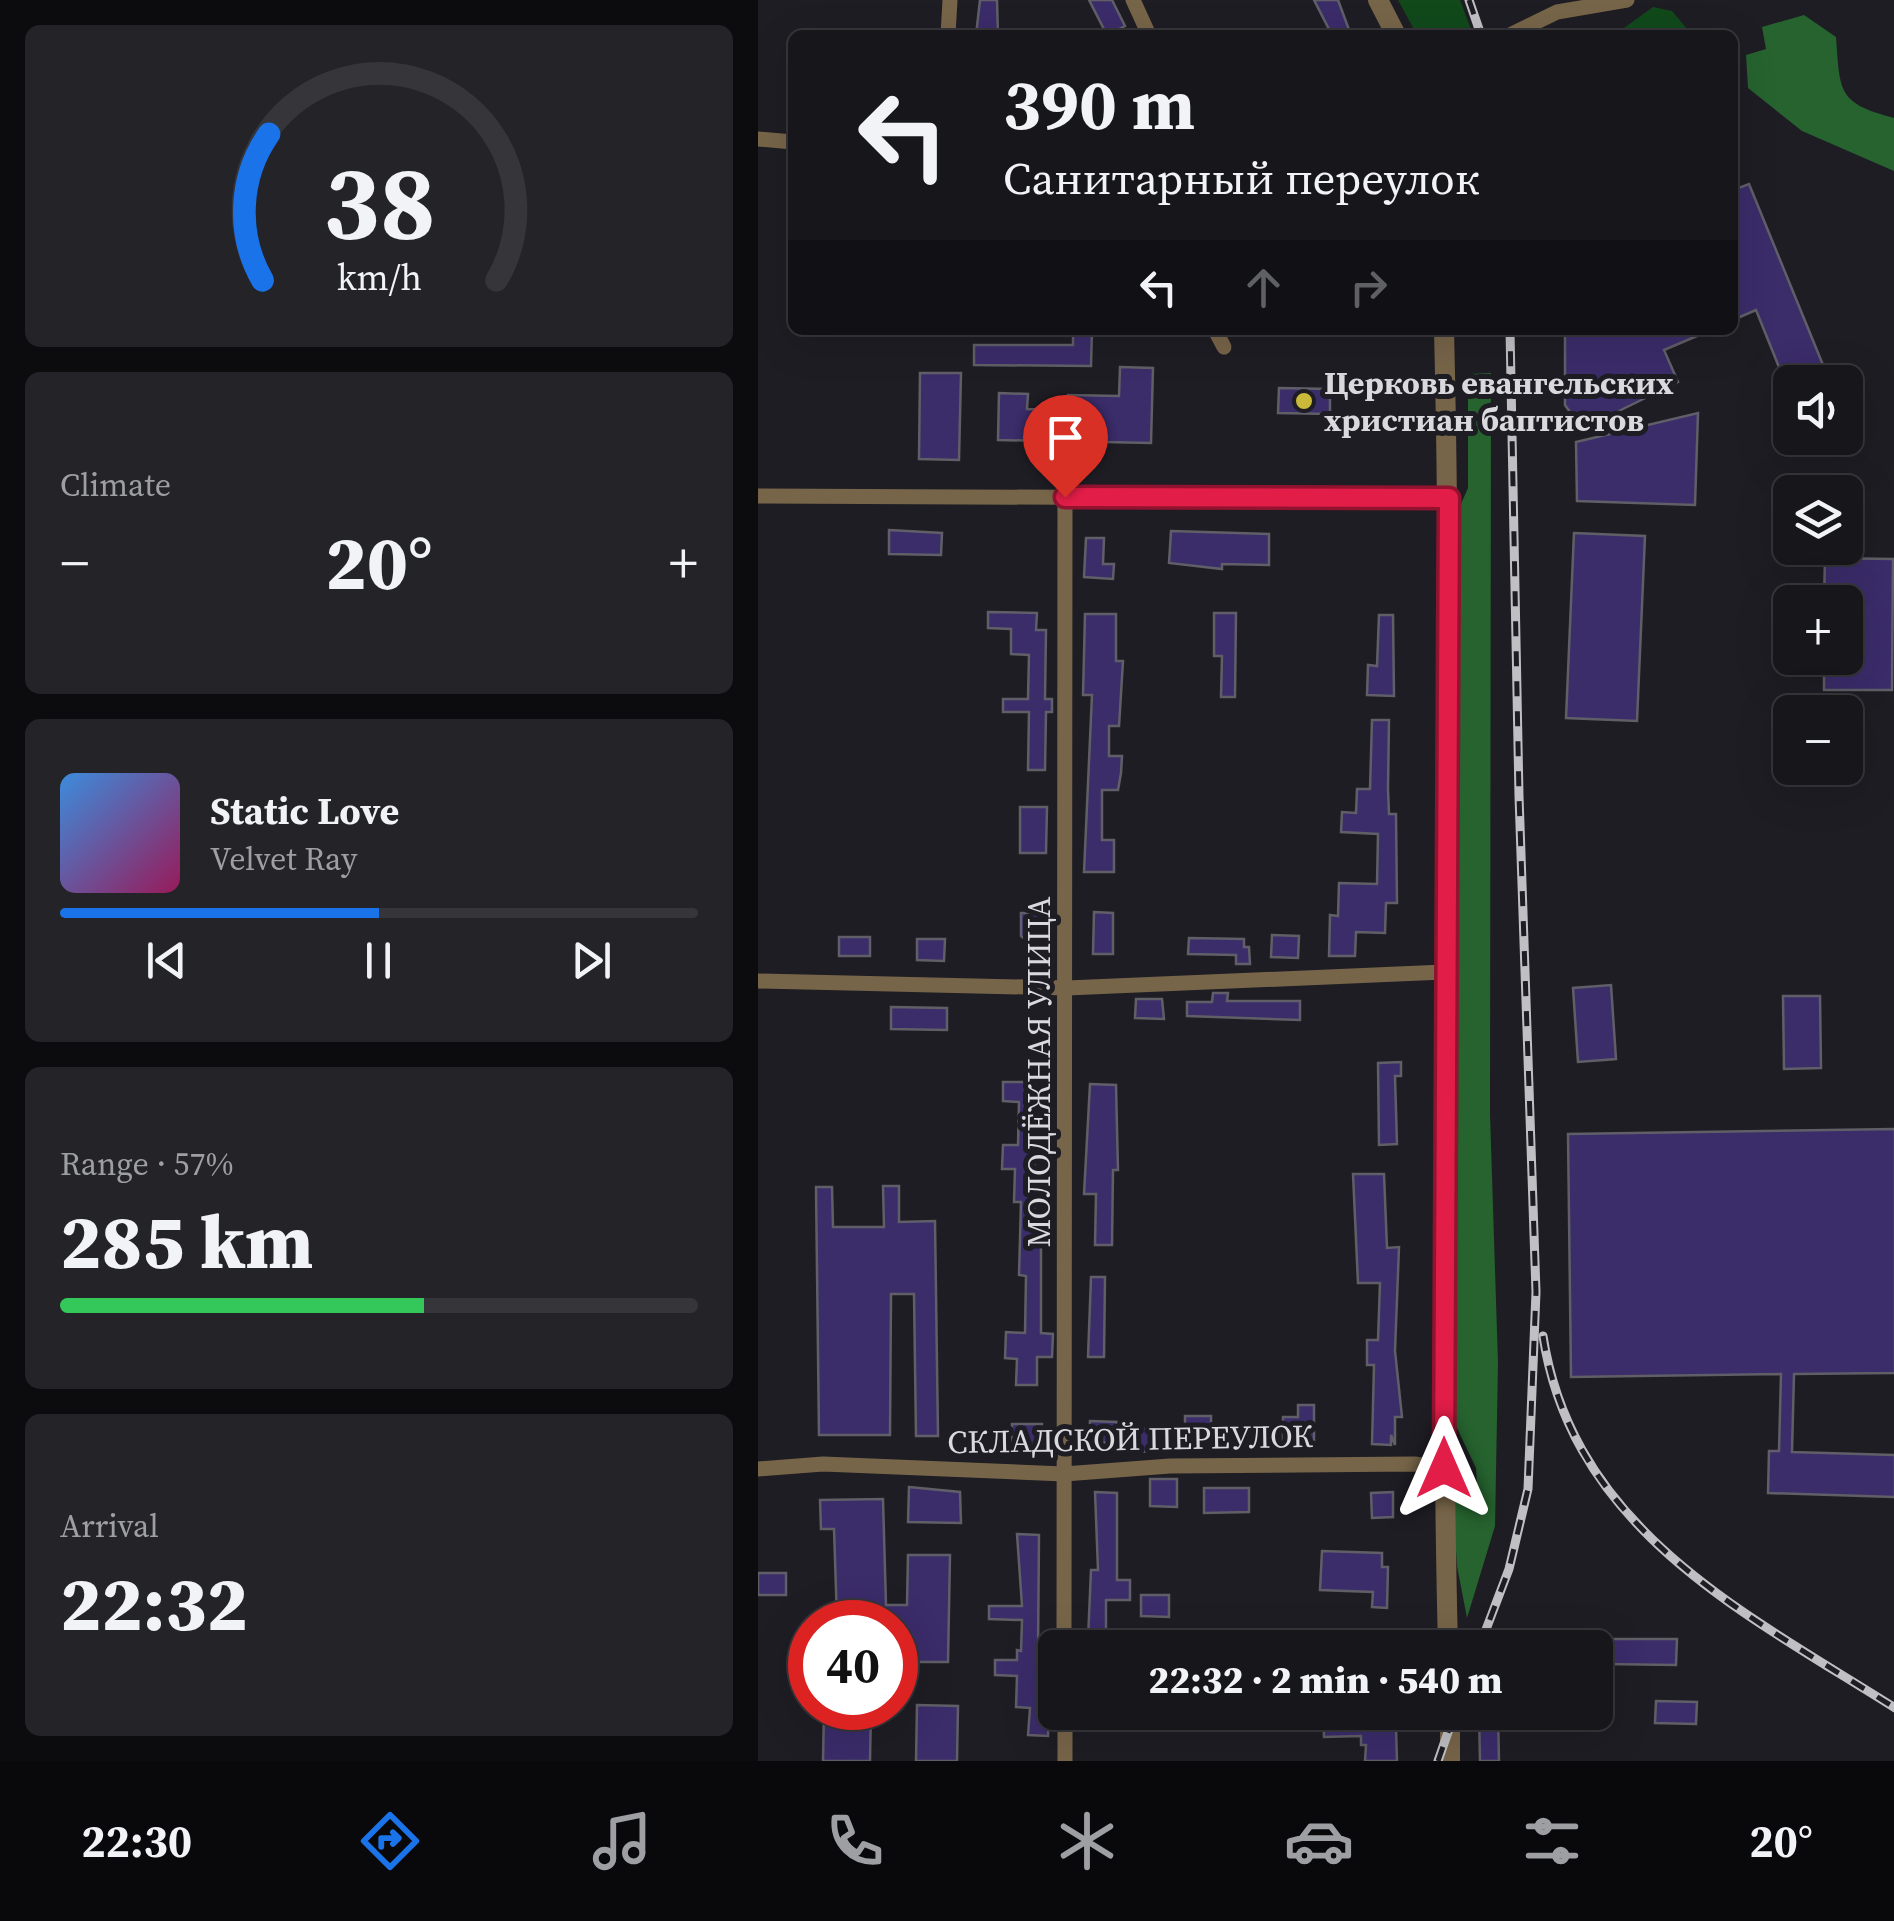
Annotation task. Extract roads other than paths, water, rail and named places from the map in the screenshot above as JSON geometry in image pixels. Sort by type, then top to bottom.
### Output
[{"type":"street","points":[[948,30],[950,0]]},
{"type":"street","points":[[1133,0],[1147,30]]},
{"type":"street","points":[[1378,0],[1393,30]]},
{"type":"street","points":[[1520,30],[1557,12],[1626,0]]},
{"type":"street","points":[[758,139],[788,142]]},
{"type":"street","points":[[1218,335],[1224,347]]},
{"type":"street","points":[[1444,335],[1449,498],[1444,972],[1448,1630]]},
{"type":"street","points":[[758,496],[1449,498]]},
{"type":"street","name":"МОЛОДЁЖНАЯ УЛИЦА","points":[[1064,1630],[1065,497]]},
{"type":"street","points":[[758,982],[1067,988],[1444,972]]},
{"type":"street","name":"СКЛАДСКОЙ ПЕРЕУЛОК","points":[[758,1468],[824,1464],[1064,1474],[1170,1466],[1415,1464],[1444,1468]]},
{"type":"street","points":[[1065,1730],[1065,1761]]},
{"type":"street","points":[[1450,1730],[1450,1761]]},
{"type":"railway","points":[[1469,0],[1479,30]]},
{"type":"railway","points":[[1486,1630],[1509,1569],[1528,1489],[1536,1292],[1519,796],[1510,335]]},
{"type":"railway","points":[[1543,1336],[1561,1404],[1590,1463],[1628,1514],[1674,1559],[1726,1600],[1895,1708]]},
{"type":"railway","points":[[1438,1761],[1449,1730]]},
{"type":"place","name":"Церковь евангельских христиан баптистов","points":[[1304,401]]}]
